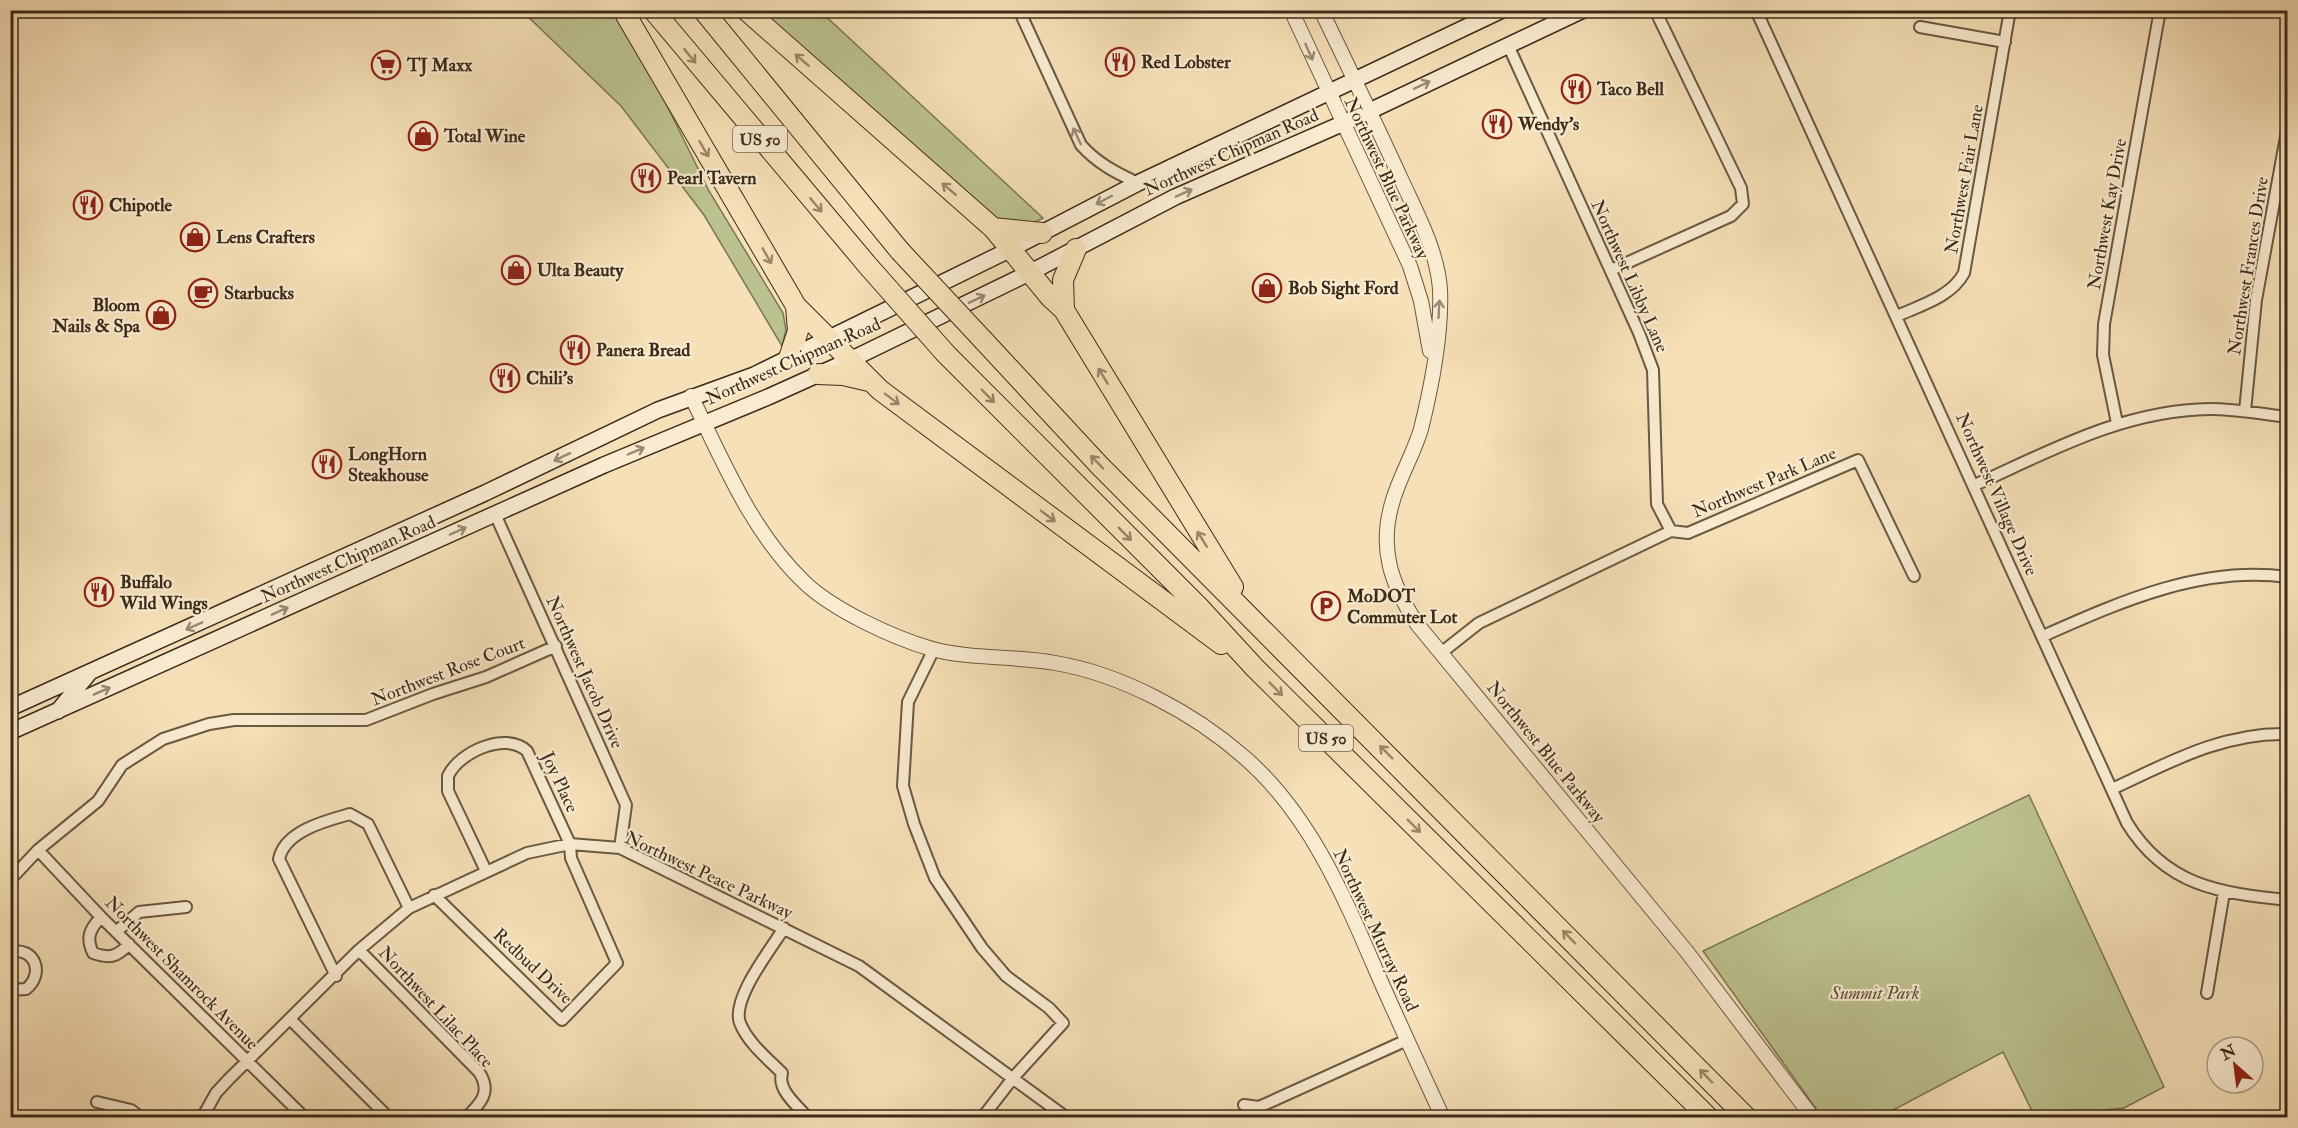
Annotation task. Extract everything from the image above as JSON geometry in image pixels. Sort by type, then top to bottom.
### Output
[{"type":"highway","points":[[623,10],[796,306],[848,361],[870,381],[1155,597],[1256,668]]},
{"type":"highway","name":"US 50","points":[[653,10],[869,267],[946,354],[1198,606],[1256,668],[1709,1118]]},
{"type":"highway","name":"US 50","points":[[702,10],[900,251],[1099,465],[1747,1118]]},
{"type":"highway","points":[[746,10],[993,228],[1009,250],[1064,310],[1205,544],[1257,623]]},
{"type":"highway","points":[[993,228],[1042,233]]},
{"type":"highway","points":[[1064,310],[1063,280],[1076,249]]},
{"type":"highway","points":[[789,358],[798,331],[796,306]]},
{"type":"highway","points":[[818,374],[843,375],[870,381]]},
{"type":"main road","name":"Northwest Chipman Road","points":[[10,708],[522,476],[690,396],[754,375],[1009,250],[1138,183],[1502,10]]},
{"type":"main road","name":"Northwest Chipman Road","points":[[10,732],[495,514],[848,361],[1031,272],[1175,197],[1370,111],[1583,10]]},
{"type":"main road","points":[[495,514],[500,498],[522,476]]},
{"type":"main road","points":[[58,711],[90,672]]},
{"type":"street","points":[[1019,10],[1081,144],[1093,158],[1112,171],[1138,183]]},
{"type":"street","name":"Northwest Blue Parkway","points":[[1291,10],[1341,124],[1394,228],[1410,266],[1421,301],[1433,367]]},
{"type":"street","name":"Northwest Blue Parkway","points":[[1321,10],[1370,111],[1428,239],[1437,265],[1439,309],[1433,367],[1420,430],[1392,502],[1386,536],[1393,583],[1417,624],[1687,952],[1813,1118]]},
{"type":"street","points":[[1611,270],[1731,216],[1743,204],[1741,188],[1655,10]]},
{"type":"street","name":"Northwest Village Drive","points":[[1756,10],[2112,789],[2137,838],[2161,864],[2201,886],[2224,892],[2288,900]]},
{"type":"street","name":"Northwest Fair Lane","points":[[1897,316],[1944,294],[1958,285],[1964,273],[2010,10]]},
{"type":"street","name":"Northwest Kay Drive","points":[[2117,423],[2103,355],[2104,324],[2160,10]]},
{"type":"street","points":[[1920,27],[2005,42]]},
{"type":"street","name":"Northwest Libby Lane","points":[[1508,45],[1611,270],[1653,370],[1657,504],[1671,531]]},
{"type":"street","name":"Northwest Frances Drive","points":[[2245,411],[2256,300],[2288,126]]},
{"type":"street","name":"Northwest Murray Road","points":[[690,396],[752,518],[777,554],[807,585],[872,626],[934,649],[1055,663],[1103,674],[1167,704],[1243,756],[1273,785],[1327,863],[1443,1118]]},
{"type":"street","points":[[1974,485],[2117,423],[2178,411],[2245,411],[2288,417]]},
{"type":"street","name":"Northwest Park Lane","points":[[1441,653],[1479,623],[1671,531],[1688,533],[1857,460],[1914,576]]},
{"type":"street","name":"Northwest Jacob Drive","points":[[495,514],[626,805],[620,848]]},
{"type":"street","points":[[2043,636],[2124,601],[2186,582],[2240,575],[2288,577]]},
{"type":"street","name":"Northwest Rose Court","points":[[10,880],[38,850],[98,801],[122,765],[163,739],[209,724],[234,720],[366,720],[433,694],[486,677],[556,646]]},
{"type":"street","points":[[934,649],[908,702],[903,786],[915,824],[935,878],[982,948],[1006,976],[1049,1008],[1063,1023],[1013,1078],[982,1118]]},
{"type":"street","points":[[2112,789],[2204,747],[2243,737],[2288,734]]},
{"type":"street","name":"Joy Place","points":[[486,871],[447,783],[455,764],[497,743],[514,742],[527,751],[570,844]]},
{"type":"street","points":[[336,976],[279,859],[282,848],[291,839],[332,819],[350,814],[368,824],[409,908]]},
{"type":"street","name":"Northwest Peace Parkway","points":[[202,1118],[216,1093],[336,976],[359,950],[409,908],[527,853],[570,844],[620,848],[859,966],[1067,1118]]},
{"type":"street","name":"Redbud Drive","points":[[434,895],[562,1020],[617,963],[571,858],[570,844]]},
{"type":"street","name":"Northwest Shamrock Avenue","points":[[38,850],[101,917],[305,1118]]},
{"type":"street","points":[[2207,993],[2224,892]]},
{"type":"street","points":[[117,931],[139,912],[186,907]]},
{"type":"street","points":[[101,917],[89,933],[88,942],[93,953],[107,958],[118,955],[129,944]]},
{"type":"street","points":[[784,928],[745,990],[738,1010],[740,1023],[758,1050],[782,1072],[780,1080],[785,1092],[808,1118]]},
{"type":"street","name":"Northwest Lilac Place","points":[[359,950],[479,1072],[485,1081],[486,1092],[482,1101],[466,1118]]},
{"type":"street","points":[[10,952],[22,952],[28,955],[33,959],[37,972],[35,979],[26,989],[10,990]]},
{"type":"street","points":[[291,1020],[389,1118]]},
{"type":"street","points":[[1244,1105],[1259,1107],[1407,1040]]},
{"type":"street","points":[[97,1102],[131,1110],[141,1118]]},
{"type":"green space","points":[[522,11],[614,11],[650,71],[709,191],[783,313],[786,330],[782,346],[704,215],[621,106]]},
{"type":"green space","points":[[755,11],[820,11],[1043,218],[1024,228],[1000,222]]},
{"type":"green space","name":"Summit Park","points":[[2029,795],[2164,1087],[2124,1108],[2035,1117],[2003,1052],[1880,1117],[1822,1117],[1703,951]]},
{"type":"place","name":"Red Lobster","points":[[1120,62]]},
{"type":"place","name":"TJ Maxx","points":[[386,65]]},
{"type":"place","name":"Taco Bell","points":[[1576,89]]},
{"type":"place","name":"Wendy's","points":[[1497,124]]},
{"type":"place","name":"Total Wine","points":[[423,136]]},
{"type":"place","name":"Pearl Tavern","points":[[646,178]]},
{"type":"place","name":"Chipotle","points":[[88,205]]},
{"type":"place","name":"Lens Crafters","points":[[195,237]]},
{"type":"place","name":"Ulta Beauty","points":[[516,270]]},
{"type":"place","name":"Bob Sight Ford","points":[[1267,288]]},
{"type":"place","name":"Starbucks","points":[[203,293]]},
{"type":"place","name":"Bloom Nails & Spa","points":[[161,315]]},
{"type":"place","name":"Panera Bread","points":[[575,350]]},
{"type":"place","name":"Chili's","points":[[505,378]]},
{"type":"place","name":"LongHorn Steakhouse","points":[[327,464]]},
{"type":"place","name":"Buffalo Wild Wings","points":[[99,592]]},
{"type":"place","name":"MoDOT Commuter Lot","points":[[1326,606]]}]
